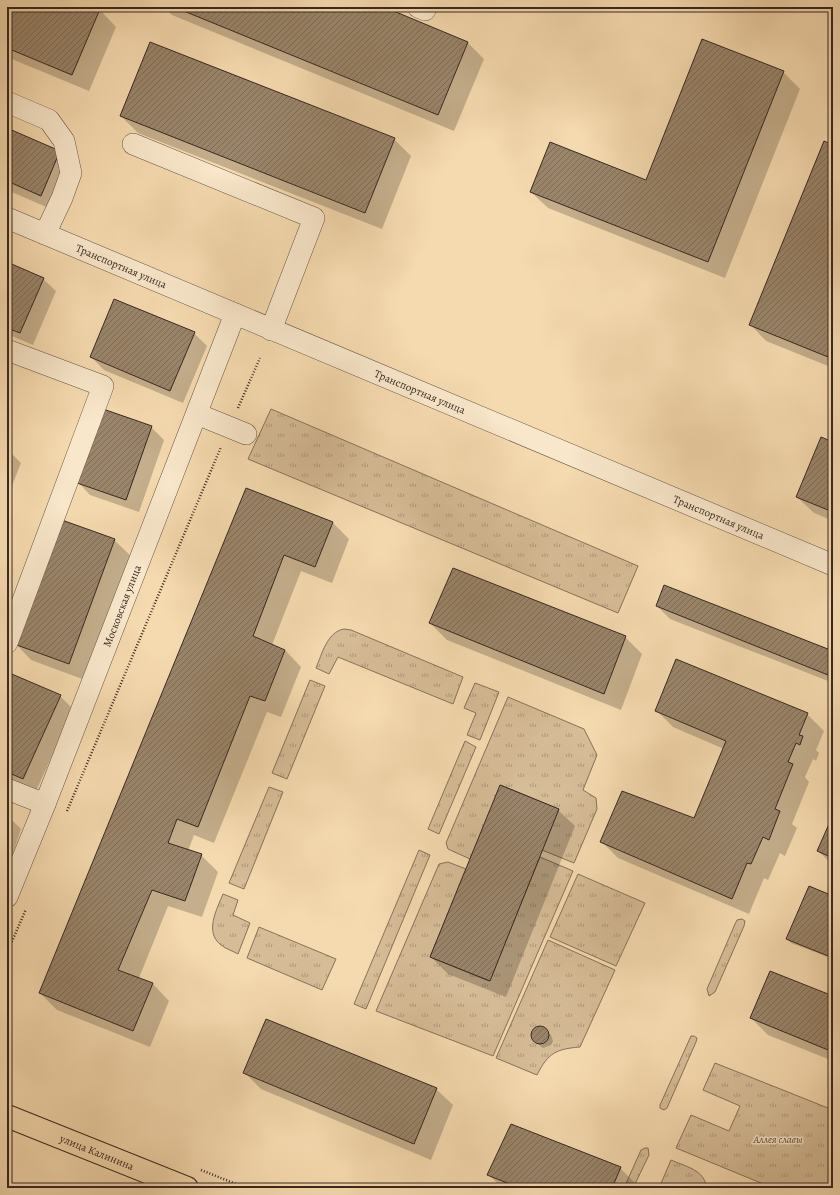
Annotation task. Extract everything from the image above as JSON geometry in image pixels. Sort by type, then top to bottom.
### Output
[{"type":"main road","name":"улица Калинина","points":[[7,1116],[186,1188]]},
{"type":"street","points":[[418,7],[425,10],[426,7]]},
{"type":"street","points":[[7,102],[49,120],[64,142],[71,173],[62,198],[45,234]]},
{"type":"street","points":[[133,144],[314,218],[271,330]]},
{"type":"street","name":"Транспортная улица","points":[[7,218],[833,565]]},
{"type":"street","name":"Московская улица","points":[[7,897],[45,804],[197,414],[234,314]]},
{"type":"street","points":[[7,350],[103,386],[7,643]]},
{"type":"street","points":[[197,414],[238,430]]},
{"type":"street","points":[[7,789],[45,804]]},
{"type":"path","points":[[66,814],[238,430],[260,358]]},
{"type":"path","points":[[7,953],[29,902]]},
{"type":"green space","points":[[271,409],[638,566],[618,613],[248,459]]},
{"type":"green space","points":[[344,629],[351,630],[463,677],[453,704],[338,657],[329,674],[316,668],[329,639],[333,634]]},
{"type":"green space","points":[[310,680],[325,686],[287,779],[272,773]]},
{"type":"green space","points":[[475,683],[499,692],[480,740],[467,735],[476,713],[464,708]]},
{"type":"green space","points":[[508,697],[584,729],[597,755],[583,790],[596,798],[597,809],[574,863],[542,850],[558,809],[501,785],[470,859],[448,849],[446,843]]},
{"type":"green space","points":[[465,741],[476,747],[439,834],[428,829]]},
{"type":"green space","points":[[269,787],[283,792],[244,889],[229,883]]},
{"type":"green space","points":[[419,850],[430,855],[366,1009],[354,1004]]},
{"type":"green space","points":[[540,857],[573,871],[493,1056],[376,1011],[439,864],[448,862],[466,869],[430,957],[489,981]]},
{"type":"green space","points":[[578,874],[645,903],[616,966],[550,937]]},
{"type":"green space","points":[[223,894],[238,900],[233,915],[250,923],[238,954],[221,945],[213,934],[213,920]]},
{"type":"green space","points":[[742,919],[745,921],[744,926],[715,992],[709,996],[707,989],[737,920]]},
{"type":"green space","points":[[259,927],[336,959],[322,990],[247,958]]},
{"type":"green space","points":[[548,940],[615,970],[580,1047],[565,1049],[549,1057],[537,1075],[496,1058]]},
{"type":"green space","points":[[691,1036],[697,1038],[696,1042],[667,1108],[664,1110],[660,1108],[660,1105]]},
{"type":"green space","name":"Аллея славы","points":[[715,1063],[833,1110],[833,1188],[773,1188],[676,1148],[691,1115],[729,1131],[740,1106],[703,1090]]},
{"type":"green space","points":[[648,1148],[649,1155],[633,1188],[624,1188],[641,1150]]},
{"type":"green space","points":[[671,1160],[698,1173],[705,1182],[706,1188],[659,1188]]},
{"type":"building","points":[[7,7],[95,7],[100,9],[72,75],[7,48]]},
{"type":"building","points":[[174,7],[384,7],[468,42],[438,115]]},
{"type":"building","points":[[702,39],[784,71],[708,262],[530,192],[550,142],[646,180]]},
{"type":"building","points":[[150,42],[395,138],[365,213],[120,116]]},
{"type":"building","points":[[7,128],[60,151],[41,196],[7,181]]},
{"type":"building","points":[[824,141],[833,145],[833,359],[749,325]]},
{"type":"building","points":[[7,262],[44,278],[20,333],[7,328]]},
{"type":"building","points":[[114,299],[195,332],[170,391],[90,357]]},
{"type":"building","points":[[103,409],[152,426],[126,500],[77,483]]},
{"type":"building","points":[[821,437],[833,442],[833,512],[796,497]]},
{"type":"building","points":[[246,488],[333,522],[315,567],[284,555],[253,636],[285,650],[265,701],[250,696],[198,827],[177,819],[168,843],[202,854],[185,901],[152,890],[118,970],[153,983],[133,1031],[39,993]]},
{"type":"building","points":[[59,519],[115,539],[69,664],[14,644]]},
{"type":"building","points":[[453,568],[626,636],[604,694],[429,623]]},
{"type":"building","points":[[664,585],[833,651],[833,677],[656,606]]},
{"type":"building","points":[[676,659],[808,713],[799,735],[803,736],[800,745],[796,743],[788,762],[793,764],[775,809],[780,811],[769,840],[763,837],[751,864],[747,863],[732,899],[600,842],[622,791],[694,818],[726,741],[655,711]]},
{"type":"building","points":[[7,672],[61,695],[23,779],[7,772]]},
{"type":"building","points":[[500,785],[559,809],[490,981],[430,957]]},
{"type":"building","points":[[833,815],[833,858],[817,851]]},
{"type":"building","points":[[809,886],[833,896],[833,958],[786,939]]},
{"type":"building","points":[[770,971],[833,996],[833,1052],[750,1018]]},
{"type":"building","points":[[266,1019],[437,1088],[414,1144],[243,1073]]},
{"type":"building","points":[[540,1026],[546,1029],[549,1035],[546,1041],[540,1044],[534,1041],[531,1035],[534,1029]]},
{"type":"building","points":[[511,1124],[621,1167],[612,1188],[520,1188],[487,1175]]}]
